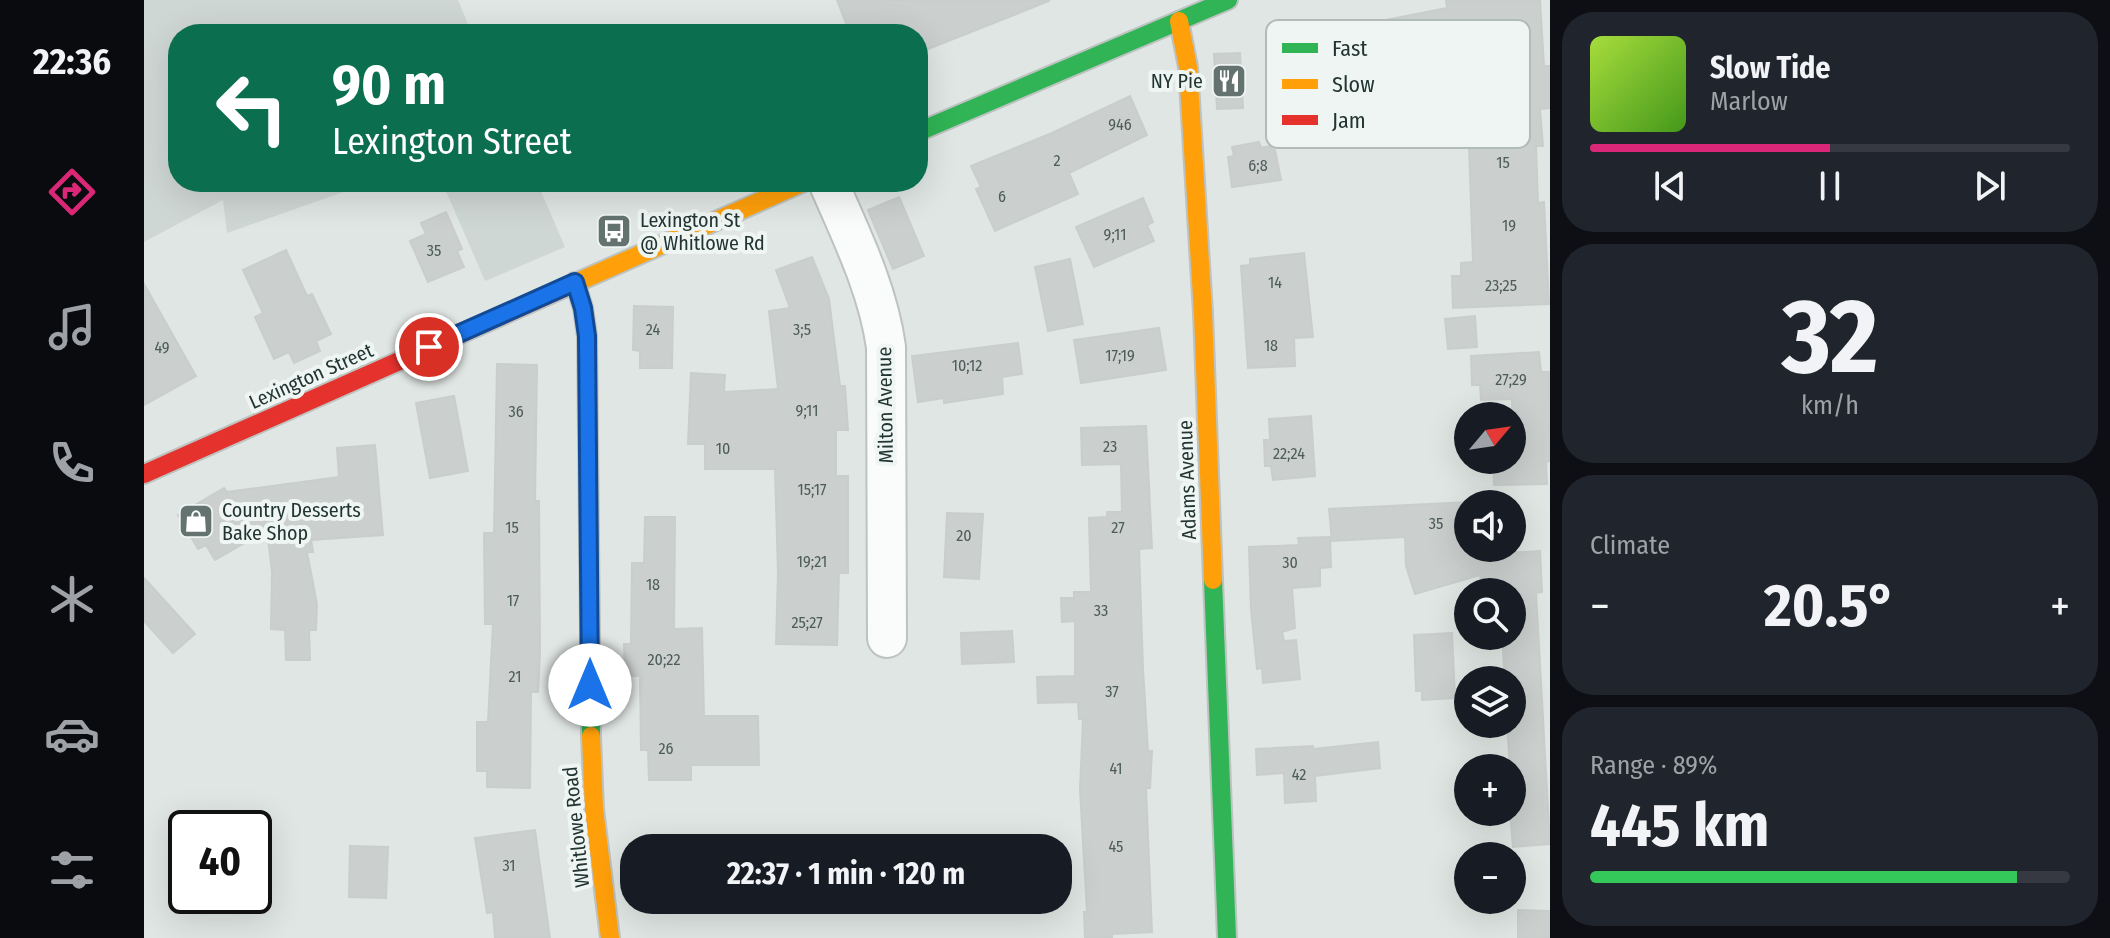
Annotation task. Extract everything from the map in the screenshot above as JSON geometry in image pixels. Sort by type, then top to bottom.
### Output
[{"type":"street","points":[[928,128],[1228,0]]},
{"type":"street","name":"Adams Avenue","points":[[1179,21],[1188,67],[1203,313],[1227,938]]},
{"type":"street","name":"Lexington Street","points":[[144,474],[781,192]]},
{"type":"street","name":"Milton Avenue","points":[[832,192],[872,286],[884,337],[887,638]]},
{"type":"street","name":"Whitlowe Road","points":[[575,282],[587,336],[592,779],[610,938]]},
{"type":"shaded area","points":[[144,0],[458,0],[468,24],[168,24],[168,192],[344,192],[227,233],[223,200],[144,242]]},
{"type":"shaded area","points":[[446,192],[541,192],[565,247],[485,281]]},
{"type":"building","points":[[837,0],[1049,1],[928,49],[928,24],[846,24]]},
{"type":"building","points":[[1446,0],[1540,0],[1544,66],[1550,66],[1550,108],[1540,109],[1543,146],[1536,146],[1538,203],[1544,202],[1549,304],[1453,308],[1452,276],[1461,276],[1461,263],[1473,262],[1469,148],[1530,148],[1530,20],[1386,20],[1447,8]]},
{"type":"building","name":"NY Pie","points":[[1240,53],[1243,108],[1217,109],[1214,54]]},
{"type":"building","points":[[1130,96],[1147,135],[1069,173],[1078,194],[995,231],[976,189],[981,187],[971,166],[1052,133]]},
{"type":"building","points":[[1259,142],[1261,148],[1275,148],[1281,180],[1232,187],[1228,157],[1234,156],[1232,147]]},
{"type":"building","points":[[899,197],[924,256],[893,269],[868,210]]},
{"type":"building","points":[[1143,198],[1153,222],[1147,225],[1154,241],[1094,267],[1076,227]]},
{"type":"building","points":[[446,212],[462,249],[457,251],[464,267],[428,282],[410,241],[426,234],[421,223]]},
{"type":"building","points":[[286,250],[307,296],[312,294],[331,334],[316,341],[320,351],[294,363],[289,352],[274,359],[255,317],[263,313],[243,270]]},
{"type":"building","points":[[1304,253],[1313,337],[1294,338],[1295,366],[1248,368],[1241,266],[1250,265],[1250,259]]},
{"type":"building","points":[[812,257],[829,299],[840,386],[845,386],[848,430],[836,430],[836,476],[848,476],[848,573],[839,573],[837,645],[776,644],[775,469],[705,469],[705,444],[688,444],[691,373],[725,375],[724,392],[778,389],[769,311],[790,308],[776,270]]},
{"type":"building","points":[[1070,259],[1083,324],[1048,331],[1035,267]]},
{"type":"building","points":[[144,284],[196,376],[144,405]]},
{"type":"building","points":[[634,306],[673,307],[672,368],[640,368],[640,351],[633,350]]},
{"type":"building","points":[[1475,316],[1477,347],[1448,349],[1445,319]]},
{"type":"building","points":[[1159,328],[1166,370],[1081,383],[1074,340]]},
{"type":"building","points":[[1018,343],[1022,374],[1002,377],[1003,394],[944,403],[944,398],[918,402],[912,356]]},
{"type":"building","points":[[1539,352],[1541,372],[1549,372],[1550,461],[1546,462],[1547,484],[1494,485],[1494,474],[1526,474],[1526,402],[1481,400],[1480,385],[1472,385],[1471,356]]},
{"type":"building","points":[[497,364],[537,365],[535,501],[539,501],[540,653],[538,692],[531,692],[530,788],[487,787],[487,771],[477,771],[477,722],[488,722],[493,624],[485,624],[484,533],[494,533]]},
{"type":"building","points":[[454,396],[468,471],[430,478],[416,403]]},
{"type":"building","points":[[1311,416],[1315,476],[1273,480],[1271,466],[1265,466],[1264,440],[1270,440],[1269,419]]},
{"type":"building","points":[[1146,426],[1152,548],[1139,549],[1148,751],[1152,751],[1150,788],[1146,788],[1152,932],[1112,934],[1112,938],[1085,938],[1084,912],[1087,912],[1080,790],[1083,719],[1079,719],[1078,702],[1038,703],[1037,677],[1075,676],[1075,621],[1062,622],[1061,598],[1074,598],[1074,592],[1091,592],[1089,518],[1107,517],[1107,512],[1122,512],[1121,464],[1082,465],[1081,428]]},
{"type":"building","points":[[375,445],[383,535],[311,540],[313,552],[307,552],[317,604],[316,630],[309,630],[310,660],[286,660],[285,630],[271,629],[272,572],[267,530],[215,560],[206,545],[198,549],[178,515],[224,488],[227,492],[339,477],[337,448]]},
{"type":"building","points":[[1454,503],[1454,562],[1526,562],[1526,552],[1540,551],[1542,592],[1536,593],[1550,844],[1526,846],[1526,842],[1513,842],[1511,826],[1526,826],[1526,754],[1509,754],[1508,738],[1526,738],[1526,666],[1504,666],[1503,650],[1526,650],[1526,578],[1480,578],[1480,575],[1454,578],[1454,583],[1415,594],[1406,566],[1405,537],[1332,541],[1329,509]]},
{"type":"building","points":[[947,513],[983,514],[979,579],[944,577]]},
{"type":"building","points":[[645,517],[675,517],[674,629],[702,628],[704,716],[758,716],[759,765],[691,765],[691,780],[649,780],[648,750],[641,750],[640,676],[625,676],[624,644],[631,644],[632,563],[644,563]]},
{"type":"building","points":[[1330,537],[1331,567],[1320,568],[1320,586],[1292,588],[1295,628],[1282,632],[1284,641],[1296,640],[1300,679],[1263,683],[1262,668],[1257,669],[1249,547],[1299,545],[1298,538]]},
{"type":"building","points":[[144,578],[195,634],[173,653],[144,621]]},
{"type":"building","points":[[1012,631],[1014,662],[962,664],[961,633]]},
{"type":"building","points":[[1452,633],[1454,698],[1422,700],[1422,691],[1416,691],[1414,635]]},
{"type":"building","points":[[1378,742],[1380,768],[1315,776],[1316,801],[1285,803],[1284,773],[1257,775],[1256,749],[1313,746],[1313,749]]},
{"type":"building","points":[[535,830],[550,938],[495,938],[493,912],[487,913],[475,838]]},
{"type":"building","points":[[350,846],[388,847],[386,898],[349,897]]},
{"type":"building","points":[[1526,910],[1550,911],[1550,938],[1518,938],[1518,914],[1526,914]]},
{"type":"traffic: fast","points":[[928,128],[1228,0]]},
{"type":"traffic: fast","points":[[575,282],[587,336],[591,736]]},
{"type":"traffic: fast","points":[[1213,580],[1227,938]]},
{"type":"traffic: slow","points":[[1179,21],[1188,67],[1203,313],[1213,580]]},
{"type":"traffic: slow","points":[[564,288],[781,192]]},
{"type":"traffic: slow","points":[[591,736],[594,809],[610,938]]},
{"type":"traffic: jam","points":[[144,474],[564,288]]},
{"type":"place","name":"NY Pie","points":[[1229,81]]},
{"type":"place","name":"Lexington St @ Whitlowe Rd","points":[[614,231]]},
{"type":"place","name":"Country Desserts Bake Shop","points":[[196,521]]},
{"type":"route","points":[[429,347],[575,282],[587,336],[590,685]]}]
